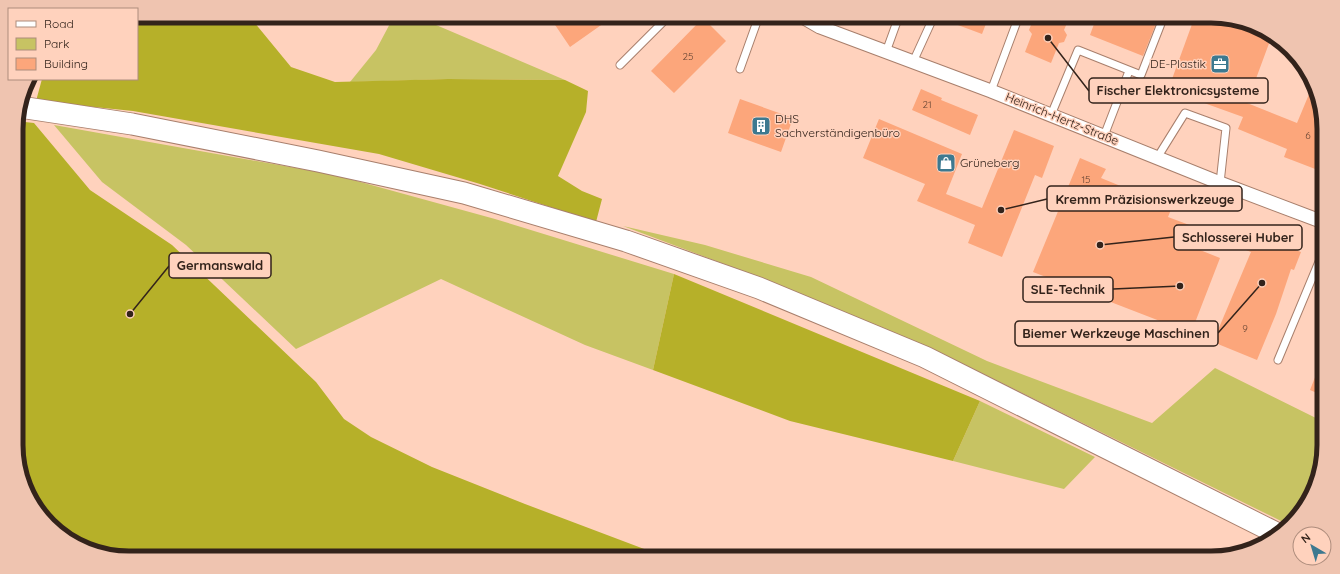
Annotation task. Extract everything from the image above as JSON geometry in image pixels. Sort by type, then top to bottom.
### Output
[{"type":"main road","points":[[25,108],[132,124],[318,161],[464,193],[626,241],[759,288],[925,357],[1272,531]]},
{"type":"street","name":"Heinrich-Hertz-Straße","points":[[813,23],[820,27],[991,91],[1220,183],[1317,220]]},
{"type":"lane","points":[[620,65],[662,23]]},
{"type":"lane","points":[[740,68],[756,23]]},
{"type":"lane","points":[[886,52],[896,23]]},
{"type":"lane","points":[[913,62],[931,23]]},
{"type":"lane","points":[[991,91],[1016,23]]},
{"type":"lane","points":[[1051,115],[1078,50],[1141,75],[1161,23]]},
{"type":"lane","points":[[1104,136],[1129,71]]},
{"type":"lane","points":[[1157,158],[1185,113],[1226,128],[1220,183]]},
{"type":"lane","points":[[1278,360],[1317,266]]},
{"type":"green space","points":[[390,23],[431,23],[565,80],[448,79],[350,82],[376,50]]},
{"type":"green space","points":[[54,125],[335,175],[495,219],[674,274],[653,370],[585,345],[441,279],[296,349],[186,245],[102,182]]},
{"type":"green space","points":[[623,226],[705,245],[811,277],[987,361],[1152,423],[1215,368],[1317,419],[1317,452],[1315,466],[1309,486],[1295,510],[1284,522],[933,349],[764,279]]},
{"type":"green space","points":[[980,401],[1095,457],[1064,489],[953,461]]},
{"type":"shaded area","points":[[138,23],[255,23],[291,67],[335,82],[448,79],[565,80],[588,91],[586,112],[558,176],[582,191],[602,199],[596,222],[480,184],[379,154],[133,111],[36,101],[42,80],[138,80]]},
{"type":"shaded area","points":[[23,122],[34,123],[90,190],[172,245],[316,382],[344,419],[371,437],[432,467],[649,551],[122,551],[108,549],[88,543],[64,529],[45,510],[37,498],[31,486],[24,459]]},
{"type":"shaded area","points":[[674,274],[980,401],[953,461],[790,421],[653,370]]},
{"type":"building","points":[[554,23],[604,23],[570,47]]},
{"type":"building","points":[[698,23],[708,23],[726,41],[674,93],[651,71]]},
{"type":"building","points":[[952,23],[986,23],[982,34]]},
{"type":"building","points":[[1032,23],[1067,23],[1064,30],[1067,35],[1064,42],[1059,43],[1051,63],[1025,52],[1032,34],[1029,30]]},
{"type":"building","points":[[1094,23],[1156,23],[1143,56],[1090,35]]},
{"type":"building","name":"DE-Plastik","points":[[1192,23],[1218,23],[1232,25],[1252,31],[1264,37],[1270,41],[1247,103],[1297,123],[1310,92],[1316,115],[1317,170],[1284,157],[1287,149],[1238,129],[1243,117],[1168,90]]},
{"type":"building","points":[[921,89],[942,98],[941,100],[978,115],[970,135],[912,110]]},
{"type":"building","name":"DHS Sachverständigenbüro","points":[[740,99],[793,118],[781,152],[728,133]]},
{"type":"building","points":[[879,119],[962,154],[946,194],[982,208],[1014,130],[1054,146],[1042,178],[1035,175],[1002,257],[968,243],[975,225],[917,201],[925,184],[863,158]]},
{"type":"building","points":[[1080,158],[1106,169],[1101,178],[1172,207],[1168,217],[1208,232],[1200,250],[1220,258],[1191,333],[1033,272]]},
{"type":"building","points":[[1252,234],[1301,252],[1294,270],[1291,269],[1276,314],[1257,360],[1213,342],[1251,252],[1246,250]]},
{"type":"building","points":[[1317,372],[1317,393],[1310,390]]},
{"type":"place","name":"Fischer Elektronicsysteme","points":[[1048,38]]},
{"type":"place","name":"DE-Plastik","points":[[1220,64]]},
{"type":"place","name":"DHS Sachverständigenbüro","points":[[761,126]]},
{"type":"place","name":"Grüneberg","points":[[946,163]]},
{"type":"place","name":"Kremm Präzisionswerkzeuge","points":[[1001,210]]},
{"type":"place","name":"Schlosserei Huber","points":[[1100,245]]},
{"type":"place","name":"Biemer Werkzeuge Maschinen","points":[[1262,283]]},
{"type":"place","name":"SLE-Technik","points":[[1180,286]]},
{"type":"place","name":"Germanswald","points":[[130,314]]}]
